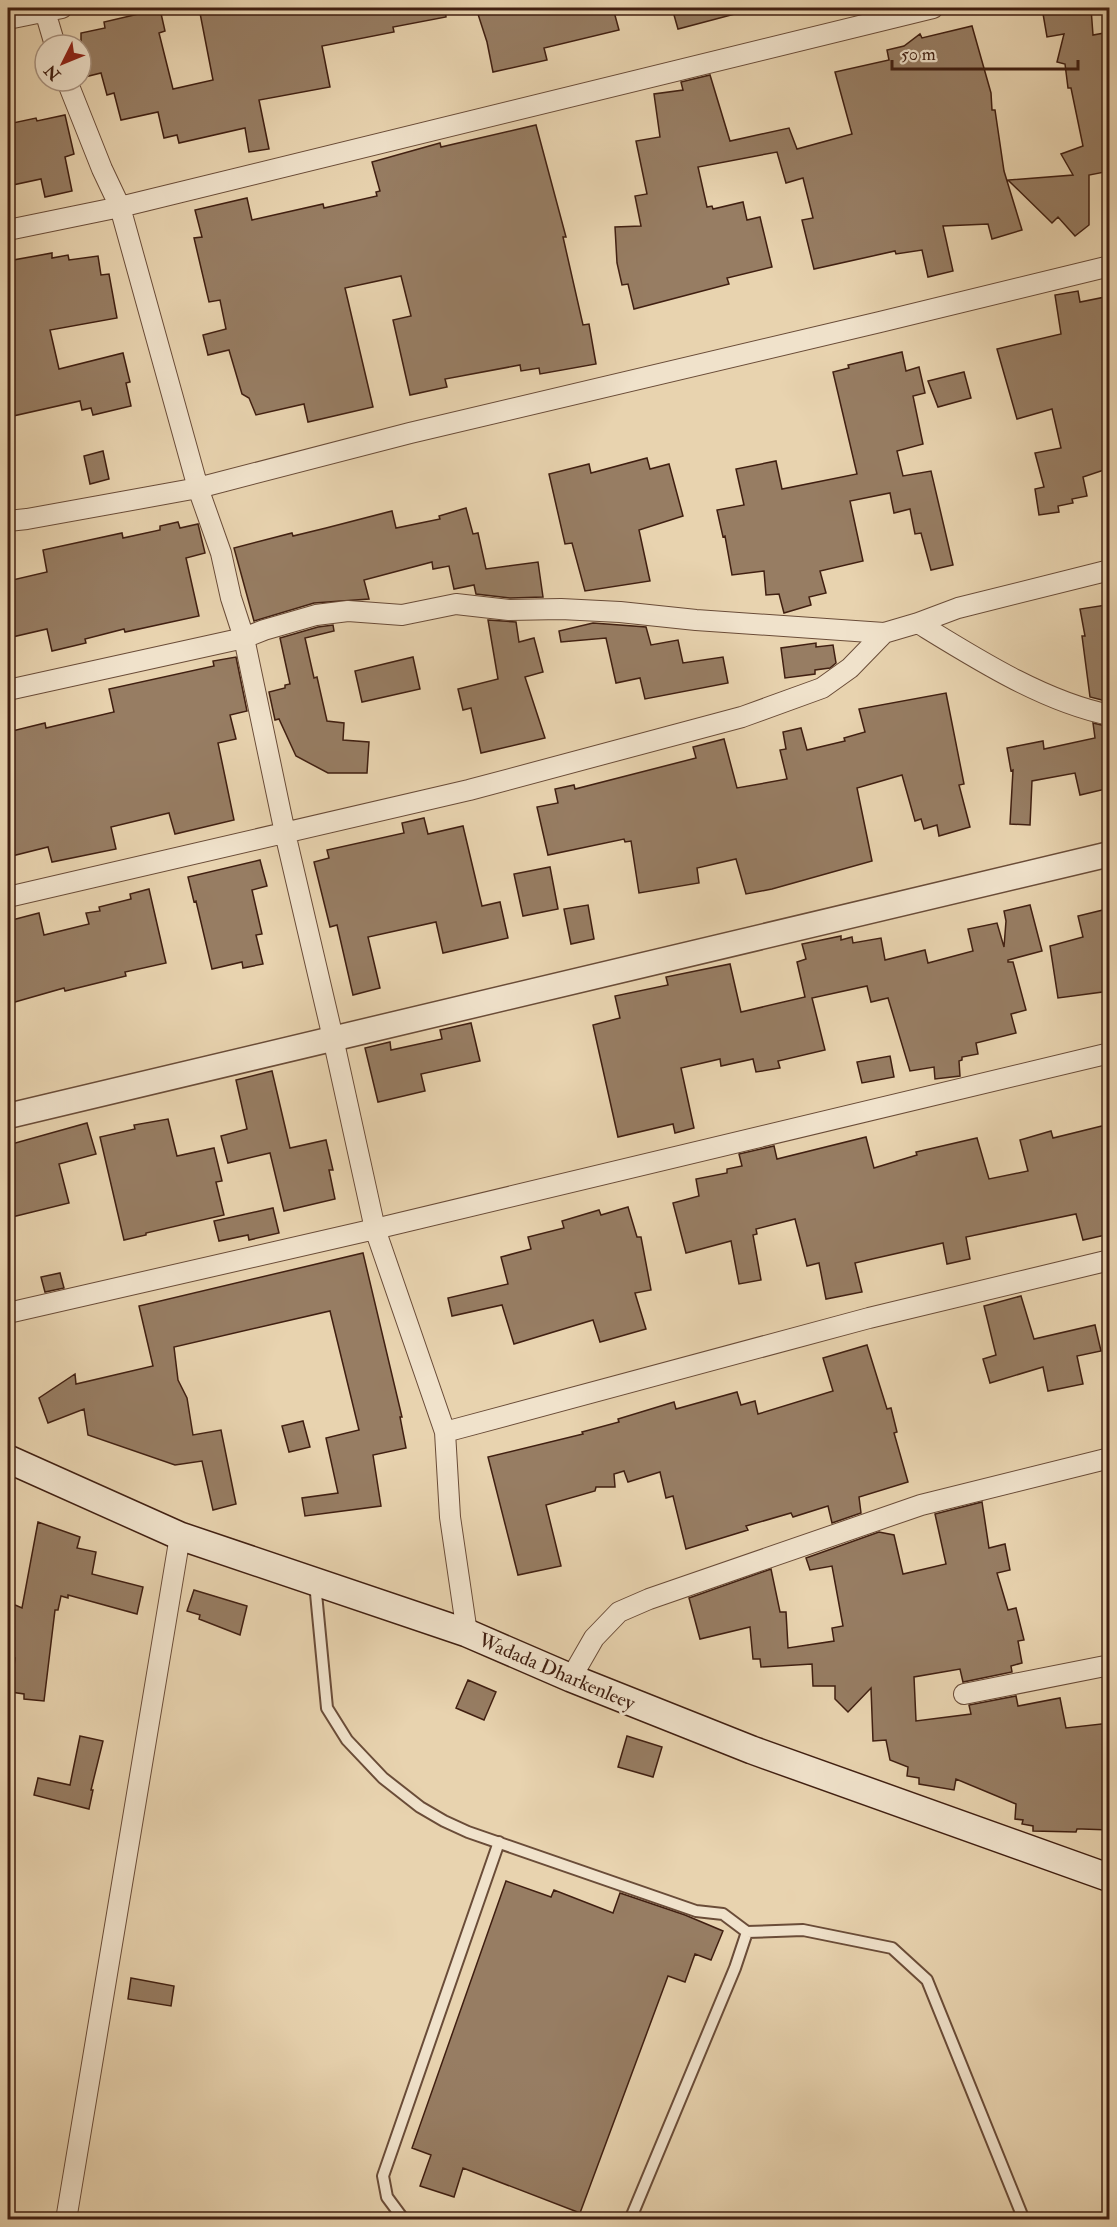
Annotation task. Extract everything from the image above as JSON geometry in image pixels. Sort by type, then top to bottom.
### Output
[{"type":"main road","name":"Wadada Dharkenleey","points":[[8,1459],[180,1536],[467,1633],[571,1678],[752,1750],[1110,1878]]},
{"type":"street","points":[[8,230],[120,207],[933,8]]},
{"type":"street","points":[[8,19],[51,9],[54,33]]},
{"type":"street","points":[[72,93],[120,207],[198,488],[221,553],[231,598],[244,638],[285,833],[375,1229],[445,1432],[450,1517],[467,1633]]},
{"type":"street","points":[[8,521],[198,488],[411,433],[1110,266]]},
{"type":"street","points":[[8,690],[244,638],[316,615],[348,611],[402,615],[456,604],[509,610],[561,609],[620,612],[696,620],[884,633],[958,608],[1110,570]]},
{"type":"street","points":[[918,623],[972,657],[1016,680],[1085,710],[1110,715]]},
{"type":"street","points":[[8,897],[469,790],[742,717],[822,688],[850,668],[884,633]]},
{"type":"street","points":[[8,1116],[1110,854]]},
{"type":"street","points":[[8,1313],[375,1229],[1110,1053]]},
{"type":"street","points":[[445,1432],[869,1318],[1110,1260]]},
{"type":"street","points":[[571,1678],[594,1638],[619,1612],[649,1599],[921,1505],[1110,1458]]},
{"type":"street","points":[[66,2220],[180,1536]]},
{"type":"street","points":[[964,1694],[1110,1665]]},
{"type":"lane","points":[[315,1580],[327,1708],[347,1740],[382,1778],[420,1807],[444,1821],[499,1842],[696,1911],[723,1914],[747,1932],[803,1930],[892,1948],[927,1980],[1023,2220]]},
{"type":"lane","points":[[404,2220],[387,2197],[383,2176],[499,1842]]},
{"type":"lane","points":[[630,2220],[735,1968],[747,1932]]},
{"type":"building","points":[[199,8],[445,8],[446,17],[393,27],[394,32],[322,46],[330,87],[259,100],[269,149],[249,152],[245,128],[179,143],[177,135],[164,138],[158,112],[121,120],[114,93],[107,95],[101,73],[93,75],[93,33],[81,33],[105,28],[104,22],[160,9],[165,31],[159,33],[173,89],[213,80]]},
{"type":"building","points":[[476,8],[613,8],[619,30],[544,48],[547,60],[493,72],[487,42]]},
{"type":"building","points":[[672,8],[734,8],[735,14],[678,29]]},
{"type":"building","points":[[1042,8],[1091,8],[1093,35],[1110,32],[1110,171],[1089,175],[1089,225],[1075,236],[1058,217],[1052,223],[1008,180],[1073,175],[1061,154],[1083,146],[1071,88],[1068,88],[1065,64],[1057,62],[1064,34],[1047,37]]},
{"type":"building","points":[[972,26],[991,93],[992,110],[995,110],[1004,171],[1022,230],[992,239],[988,224],[943,226],[953,271],[928,277],[922,250],[896,254],[895,251],[814,269],[802,220],[813,218],[803,178],[786,183],[777,152],[698,167],[707,207],[712,206],[713,209],[743,202],[747,220],[760,217],[772,267],[727,278],[729,284],[634,309],[628,284],[622,285],[617,263],[615,227],[641,226],[635,196],[647,194],[636,141],[660,137],[654,94],[683,90],[681,82],[710,75],[730,141],[789,128],[797,149],[852,134],[835,72],[889,60],[887,50],[904,46],[920,34],[922,38]]},
{"type":"building","points":[[65,115],[74,154],[65,157],[72,191],[45,197],[41,179],[8,186],[8,124]]},
{"type":"building","points":[[536,125],[566,237],[563,237],[583,325],[589,324],[596,364],[540,374],[539,368],[521,371],[520,365],[445,379],[447,387],[410,395],[393,320],[411,316],[401,276],[345,288],[373,407],[308,422],[304,404],[256,415],[249,398],[242,394],[229,350],[208,355],[203,335],[226,329],[220,300],[209,302],[194,238],[202,237],[195,210],[247,198],[252,220],[323,204],[324,208],[377,196],[376,192],[380,191],[372,162],[440,143],[441,147]]},
{"type":"building","points":[[52,253],[52,258],[68,255],[69,260],[98,256],[101,275],[109,274],[117,318],[50,330],[59,369],[123,353],[130,382],[126,383],[131,406],[93,415],[91,408],[82,410],[80,401],[13,416],[8,393],[8,261]]},
{"type":"building","points":[[1078,291],[1080,302],[1110,296],[1110,360],[1103,389],[1110,390],[1110,468],[1083,477],[1087,496],[1072,499],[1073,503],[1058,506],[1059,512],[1039,515],[1035,489],[1044,487],[1035,453],[1061,448],[1052,409],[1017,419],[997,349],[1061,334],[1055,295]]},
{"type":"building","points":[[902,352],[906,371],[919,367],[925,393],[913,396],[923,444],[897,451],[903,476],[931,471],[953,565],[931,570],[921,533],[915,534],[910,509],[894,513],[890,493],[850,501],[863,561],[820,571],[826,593],[809,597],[811,605],[784,613],[779,594],[766,595],[764,571],[732,575],[725,536],[723,537],[717,510],[744,505],[736,469],[776,461],[782,489],[857,474],[833,372],[849,368],[848,365]]},
{"type":"building","points":[[964,372],[971,398],[938,407],[928,381]]},
{"type":"building","points":[[103,451],[109,479],[90,484],[84,456]]},
{"type":"building","points":[[647,458],[650,469],[669,464],[683,516],[639,530],[650,581],[585,591],[572,543],[565,544],[549,474],[589,464],[591,473]]},
{"type":"building","points":[[466,508],[473,534],[478,533],[486,569],[538,562],[543,597],[510,598],[476,594],[474,585],[454,589],[449,566],[433,569],[432,562],[364,580],[369,599],[314,603],[254,621],[234,548],[392,511],[396,528],[440,519],[439,516]]},
{"type":"building","points":[[178,522],[180,528],[198,524],[205,553],[186,558],[199,616],[125,632],[124,629],[85,639],[86,643],[52,651],[47,629],[8,638],[8,581],[47,572],[43,550],[122,533],[123,538],[160,530],[160,526]]},
{"type":"building","points":[[1106,605],[1110,625],[1110,702],[1090,697],[1082,636],[1085,636],[1080,609]]},
{"type":"building","points":[[488,620],[516,622],[519,642],[534,638],[543,672],[525,677],[545,738],[481,753],[471,708],[463,710],[458,689],[498,679]]},
{"type":"building","points":[[593,623],[646,627],[651,645],[678,640],[683,663],[723,657],[728,683],[645,699],[640,678],[616,683],[606,638],[561,642],[559,631]]},
{"type":"building","points":[[333,625],[334,631],[305,638],[314,678],[317,677],[327,721],[344,723],[343,740],[369,742],[367,773],[328,773],[296,756],[279,719],[275,720],[269,692],[285,688],[285,685],[290,684],[280,638]]},
{"type":"building","points":[[816,643],[816,647],[833,645],[836,663],[830,668],[815,670],[815,674],[785,678],[781,648]]},
{"type":"building","points":[[236,657],[247,711],[230,715],[236,739],[218,743],[234,820],[175,834],[169,813],[111,827],[116,849],[52,862],[48,847],[8,857],[8,732],[45,723],[46,728],[114,712],[109,689],[214,666],[213,661]]},
{"type":"building","points":[[413,657],[420,689],[362,702],[355,671]]},
{"type":"building","points":[[946,693],[964,784],[959,785],[970,827],[939,836],[937,825],[924,829],[921,819],[915,821],[902,775],[857,788],[872,861],[772,889],[746,894],[736,859],[697,868],[699,883],[639,893],[631,841],[625,842],[624,839],[548,855],[537,807],[558,803],[555,789],[574,785],[575,789],[696,758],[693,747],[724,739],[737,788],[787,779],[780,750],[786,749],[783,732],[801,728],[807,750],[845,741],[844,738],[865,732],[859,709]]},
{"type":"building","points":[[1093,723],[1110,727],[1110,788],[1080,795],[1075,773],[1032,781],[1030,825],[1010,824],[1013,770],[1011,771],[1007,748],[1043,741],[1044,749],[1095,738]]},
{"type":"building","points":[[424,818],[428,834],[463,826],[482,906],[500,902],[508,938],[443,953],[436,922],[368,937],[380,988],[353,995],[337,925],[330,927],[314,862],[329,858],[327,850],[404,833],[402,823]]},
{"type":"building","points":[[260,860],[267,886],[252,890],[262,934],[256,935],[263,964],[243,968],[242,962],[212,969],[188,877]]},
{"type":"building","points":[[550,867],[558,909],[523,916],[514,874]]},
{"type":"building","points":[[149,889],[166,963],[125,972],[126,976],[65,991],[64,988],[8,1004],[8,921],[39,913],[44,935],[89,924],[86,913],[100,911],[99,907],[131,899],[130,894]]},
{"type":"building","points":[[588,905],[594,939],[571,944],[564,909]]},
{"type":"building","points":[[1030,905],[1042,951],[1008,960],[1008,962],[1013,962],[1026,1010],[1011,1014],[1016,1033],[976,1043],[978,1054],[962,1057],[959,1061],[960,1076],[935,1079],[934,1067],[910,1071],[888,998],[871,1002],[867,986],[812,998],[825,1050],[778,1061],[780,1068],[756,1072],[753,1059],[721,1066],[720,1059],[681,1068],[694,1128],[675,1133],[673,1124],[618,1137],[593,1025],[620,1018],[615,996],[668,985],[666,977],[730,964],[741,1012],[805,997],[797,962],[806,959],[802,944],[841,936],[841,940],[852,937],[853,943],[881,938],[885,960],[925,950],[928,963],[973,951],[968,929],[997,923],[1004,947],[1006,921],[1004,911]]},
{"type":"building","points":[[1103,910],[1110,934],[1110,991],[1058,998],[1050,946],[1083,937],[1078,916]]},
{"type":"building","points":[[471,1023],[480,1061],[421,1074],[425,1091],[378,1102],[365,1048],[390,1042],[391,1050],[442,1039],[440,1030]]},
{"type":"building","points":[[890,1056],[894,1077],[862,1083],[857,1062]]},
{"type":"building","points":[[272,1071],[290,1148],[326,1140],[333,1170],[329,1170],[335,1199],[284,1211],[270,1153],[228,1163],[221,1136],[247,1129],[236,1080]]},
{"type":"building","points":[[168,1119],[177,1156],[214,1148],[222,1181],[216,1182],[224,1215],[124,1240],[100,1137],[135,1129],[134,1125]]},
{"type":"building","points":[[87,1123],[96,1154],[59,1164],[69,1203],[8,1218],[8,1145]]},
{"type":"building","points":[[1110,1124],[1110,1234],[1083,1240],[1076,1214],[966,1237],[970,1259],[947,1264],[943,1243],[855,1263],[862,1292],[826,1299],[819,1263],[807,1266],[795,1219],[756,1229],[757,1234],[753,1235],[761,1280],[739,1284],[731,1241],[686,1253],[673,1203],[699,1196],[696,1179],[727,1173],[727,1169],[742,1166],[739,1154],[774,1146],[777,1159],[866,1137],[874,1168],[917,1155],[916,1152],[977,1138],[989,1179],[1028,1171],[1020,1140],[1051,1131],[1053,1138]]},
{"type":"building","points":[[628,1207],[637,1237],[641,1237],[651,1290],[635,1293],[646,1329],[600,1342],[593,1320],[514,1344],[502,1305],[452,1316],[448,1298],[508,1284],[501,1257],[531,1249],[528,1237],[564,1228],[562,1221],[599,1210],[601,1215]]},
{"type":"building","points":[[273,1208],[279,1233],[249,1240],[248,1235],[219,1241],[214,1221]]},
{"type":"building","points":[[363,1253],[402,1417],[400,1417],[406,1448],[373,1455],[381,1506],[305,1516],[302,1498],[338,1493],[326,1438],[359,1430],[330,1311],[174,1347],[178,1380],[187,1398],[193,1435],[221,1430],[236,1504],[213,1510],[202,1461],[175,1465],[88,1435],[84,1409],[48,1423],[39,1398],[75,1374],[76,1384],[153,1366],[139,1306]]},
{"type":"building","points":[[60,1273],[64,1288],[45,1292],[41,1277]]},
{"type":"building","points":[[1021,1296],[1034,1339],[1095,1325],[1101,1351],[1077,1356],[1083,1384],[1048,1391],[1043,1367],[990,1383],[983,1359],[996,1355],[984,1306]]},
{"type":"building","points":[[867,1345],[887,1409],[891,1408],[897,1432],[894,1433],[908,1482],[859,1497],[861,1513],[832,1523],[828,1506],[793,1517],[791,1513],[746,1526],[748,1530],[686,1549],[673,1496],[666,1498],[660,1472],[628,1482],[624,1471],[614,1474],[615,1487],[596,1487],[595,1491],[546,1505],[561,1566],[518,1575],[488,1457],[583,1434],[582,1432],[619,1422],[618,1419],[674,1402],[676,1409],[737,1392],[741,1405],[755,1401],[758,1414],[833,1391],[823,1358]]},
{"type":"building","points":[[303,1421],[310,1447],[289,1452],[282,1426]]},
{"type":"building","points":[[982,1502],[989,1548],[1005,1544],[1010,1570],[997,1573],[1008,1610],[1016,1608],[1024,1640],[1018,1641],[1022,1663],[1011,1666],[1012,1672],[963,1682],[960,1669],[914,1677],[916,1721],[971,1714],[969,1705],[1016,1696],[1018,1706],[1060,1698],[1066,1728],[1110,1723],[1110,1830],[1033,1831],[1033,1826],[1022,1824],[1023,1820],[1015,1819],[1016,1804],[956,1779],[954,1790],[919,1784],[919,1778],[907,1776],[908,1767],[890,1760],[886,1740],[873,1741],[871,1688],[848,1712],[835,1699],[835,1686],[813,1686],[812,1664],[761,1667],[760,1659],[753,1659],[750,1627],[700,1639],[689,1598],[771,1569],[780,1612],[786,1612],[788,1648],[834,1641],[832,1628],[843,1626],[832,1566],[810,1570],[806,1558],[879,1532],[894,1535],[903,1574],[946,1564],[935,1514]]},
{"type":"building","points":[[38,1522],[80,1537],[77,1548],[96,1552],[92,1574],[143,1587],[137,1614],[68,1595],[68,1598],[61,1596],[58,1610],[55,1610],[44,1701],[24,1699],[24,1694],[11,1692],[15,1658],[8,1658],[8,1602],[22,1608]]},
{"type":"building","points":[[194,1590],[247,1606],[240,1635],[199,1619],[200,1615],[187,1611]]},
{"type":"building","points":[[468,1680],[496,1692],[484,1720],[456,1708]]},
{"type":"building","points":[[80,1736],[103,1741],[91,1790],[93,1790],[89,1809],[34,1795],[38,1778],[70,1785]]},
{"type":"building","points":[[627,1736],[662,1747],[653,1777],[618,1767]]},
{"type":"building","points":[[506,1881],[551,1897],[554,1890],[613,1913],[620,1893],[685,1915],[723,1931],[711,1960],[695,1954],[685,1982],[668,1976],[580,2213],[463,2168],[454,2197],[420,2186],[431,2155],[412,2148]]},
{"type":"building","points":[[131,1978],[174,1986],[171,2006],[128,1999]]}]
